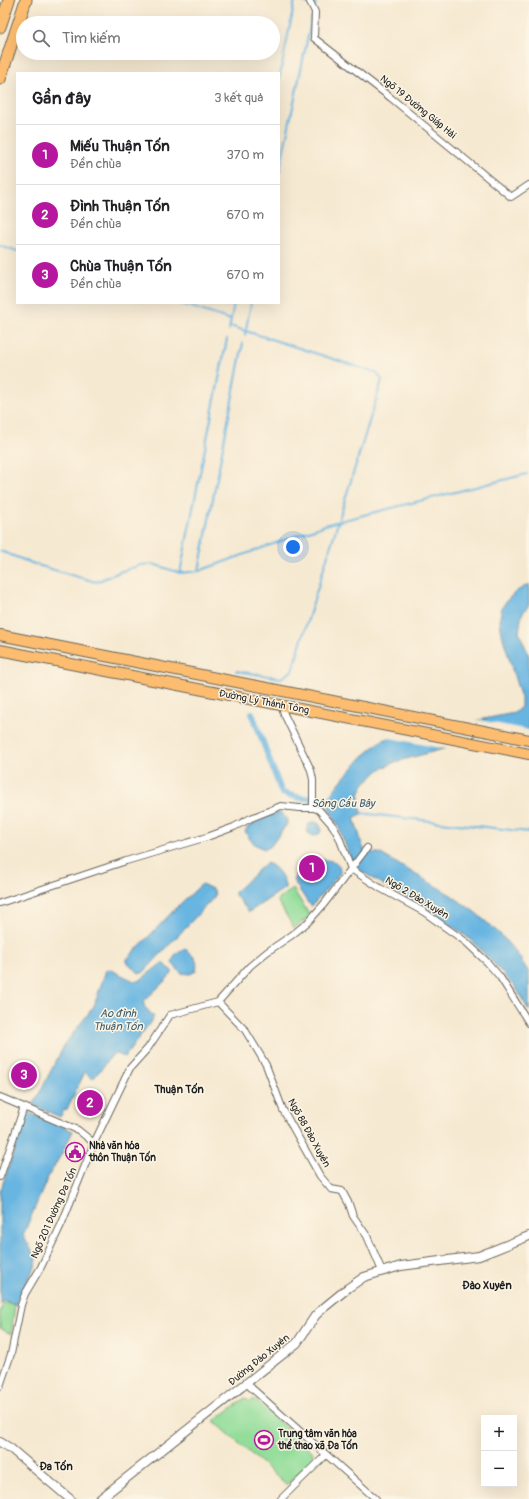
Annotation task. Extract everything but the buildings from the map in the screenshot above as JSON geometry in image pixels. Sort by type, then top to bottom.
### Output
[{"type":"highway","points":[[0,27],[9,0]]},
{"type":"highway","points":[[21,16],[26,0]]},
{"type":"highway","points":[[0,79],[16,30]]},
{"type":"main road","name":"Đường Lý Thánh Tông","points":[[0,635],[527,739]]},
{"type":"main road","name":"Đường Lý Thánh Tông","points":[[0,650],[529,754]]},
{"type":"main road","points":[[265,702],[268,688]]},
{"type":"street","name":"Ngõ 19 Đường Giáp Hải","points":[[308,0],[315,12],[314,38],[391,98],[511,197],[529,185]]},
{"type":"street","points":[[282,706],[284,714],[311,770],[313,805]]},
{"type":"street","points":[[313,805],[333,826],[352,867]]},
{"type":"street","points":[[0,903],[126,861],[207,837],[234,827],[280,806],[299,808],[313,805]]},
{"type":"street","points":[[218,1002],[250,966],[308,922],[324,904],[367,848]]},
{"type":"street","name":"Ngõ 2 Đào Xuyên","points":[[352,867],[380,888],[424,912],[466,942],[488,962],[500,977],[529,1022]]},
{"type":"street","name":"Ngõ 201 Đường Đa Tốn","points":[[0,1386],[11,1354],[21,1304],[25,1294],[41,1267],[62,1223],[94,1143],[130,1068],[148,1048],[170,1015],[218,1002]]},
{"type":"street","name":"Ngõ 88 Đào Xuyên","points":[[218,1002],[245,1030],[256,1048],[266,1065],[283,1110],[295,1132],[320,1176],[331,1189],[342,1192],[349,1204],[353,1216],[367,1236],[382,1271]]},
{"type":"street","points":[[0,1097],[78,1130],[94,1143]]},
{"type":"street","points":[[0,1177],[2,1167],[24,1107]]},
{"type":"street","name":"Đường Đào Xuyên","points":[[100,1499],[297,1343],[315,1316],[360,1279],[401,1266],[479,1256],[529,1236]]},
{"type":"street","points":[[246,1383],[376,1499]]},
{"type":"street","points":[[0,1442],[10,1448],[70,1499]]},
{"type":"street","points":[[281,1499],[326,1455]]},
{"type":"green space","points":[[293,889],[310,916],[294,928],[277,900]]},
{"type":"green space","points":[[6,1302],[15,1305],[11,1334],[0,1328],[0,1312],[3,1303]]},
{"type":"green space","name":"Trung tâm văn hóa thể thao xã Đa Tốn","points":[[245,1398],[250,1402],[254,1399],[312,1451],[314,1459],[286,1485],[214,1421]]},
{"type":"water","name":"Sông Cầu Bây","points":[[529,584],[529,605],[522,614],[519,632],[529,656],[529,732],[443,749],[395,762],[379,770],[364,784],[360,792],[358,804],[361,814],[354,818],[364,850],[369,853],[379,853],[451,895],[476,913],[501,935],[518,955],[529,973],[529,1011],[516,988],[466,936],[435,914],[356,868],[350,857],[337,823],[325,802],[344,777],[362,757],[381,741],[388,738],[514,713],[521,707],[521,698],[505,646],[500,620],[505,602]]},
{"type":"water","points":[[276,813],[280,813],[284,816],[287,820],[287,824],[270,847],[265,849],[259,847],[251,840],[245,831],[249,826]]},
{"type":"water","points":[[311,822],[317,822],[321,826],[321,832],[317,836],[311,836],[307,832],[307,826]]},
{"type":"water","points":[[305,859],[332,861],[337,864],[340,870],[340,873],[312,906],[308,903],[293,880]]},
{"type":"water","points":[[266,863],[273,866],[279,872],[284,880],[285,888],[249,912],[235,895],[235,892]]},
{"type":"water","points":[[202,884],[214,890],[215,896],[143,973],[139,973],[127,962],[127,959],[180,904]]},
{"type":"water","points":[[185,949],[193,956],[197,964],[196,971],[190,974],[181,973],[172,963],[176,954]]},
{"type":"water","name":"Ao đình Thuận Tốn","points":[[162,963],[172,971],[172,974],[144,1001],[144,1006],[154,1017],[125,1057],[114,1053],[93,1079],[85,1072],[66,1111],[64,1110],[60,1117],[33,1105],[65,1044],[94,1006],[106,970],[109,969],[134,981],[139,981]]},
{"type":"water","points":[[27,1112],[73,1131],[49,1175],[23,1235],[36,1258],[35,1267],[16,1304],[3,1300],[0,1305],[0,1192]]},
{"type":"pier","points":[[474,719],[529,730],[529,734],[450,750],[385,737]]},
{"type":"waterway","points":[[280,75],[295,0]]},
{"type":"waterway","points":[[299,0],[309,4]]},
{"type":"waterway","points":[[315,6],[316,0]]},
{"type":"waterway","points":[[280,168],[312,17]]},
{"type":"waterway","points":[[0,245],[16,251]]},
{"type":"waterway","points":[[182,304],[231,320]]},
{"type":"waterway","points":[[229,330],[234,304]]},
{"type":"waterway","points":[[245,335],[251,304]]},
{"type":"waterway","points":[[230,326],[377,373],[382,380],[292,671],[281,678],[236,671]]},
{"type":"waterway","points":[[180,573],[227,339]]},
{"type":"waterway","points":[[199,571],[243,343]]},
{"type":"waterway","points":[[0,551],[37,565],[96,582],[141,565],[153,564],[180,573],[199,571],[328,524],[527,474]]},
{"type":"waterway","points":[[252,713],[282,793],[301,798],[335,799]]},
{"type":"waterway","points":[[359,813],[529,832]]},
{"type":"place","name":"Miếu Thuận Tốn","points":[[312,868]]},
{"type":"place","name":"Chùa Thuận Tốn","points":[[24,1075]]},
{"type":"place","name":"Đình Thuận Tốn","points":[[90,1103]]},
{"type":"place","name":"Nhà văn hóa thôn Thuận Tốn","points":[[75,1152]]},
{"type":"place","name":"Trung tâm văn hóa thể thao xã Đa Tốn","points":[[264,1440]]},
{"type":"district","name":"Thuận Tốn","points":[[179,1089]]},
{"type":"district","name":"Đào Xuyên","points":[[487,1285]]},
{"type":"district","name":"Đa Tốn","points":[[56,1466]]}]
